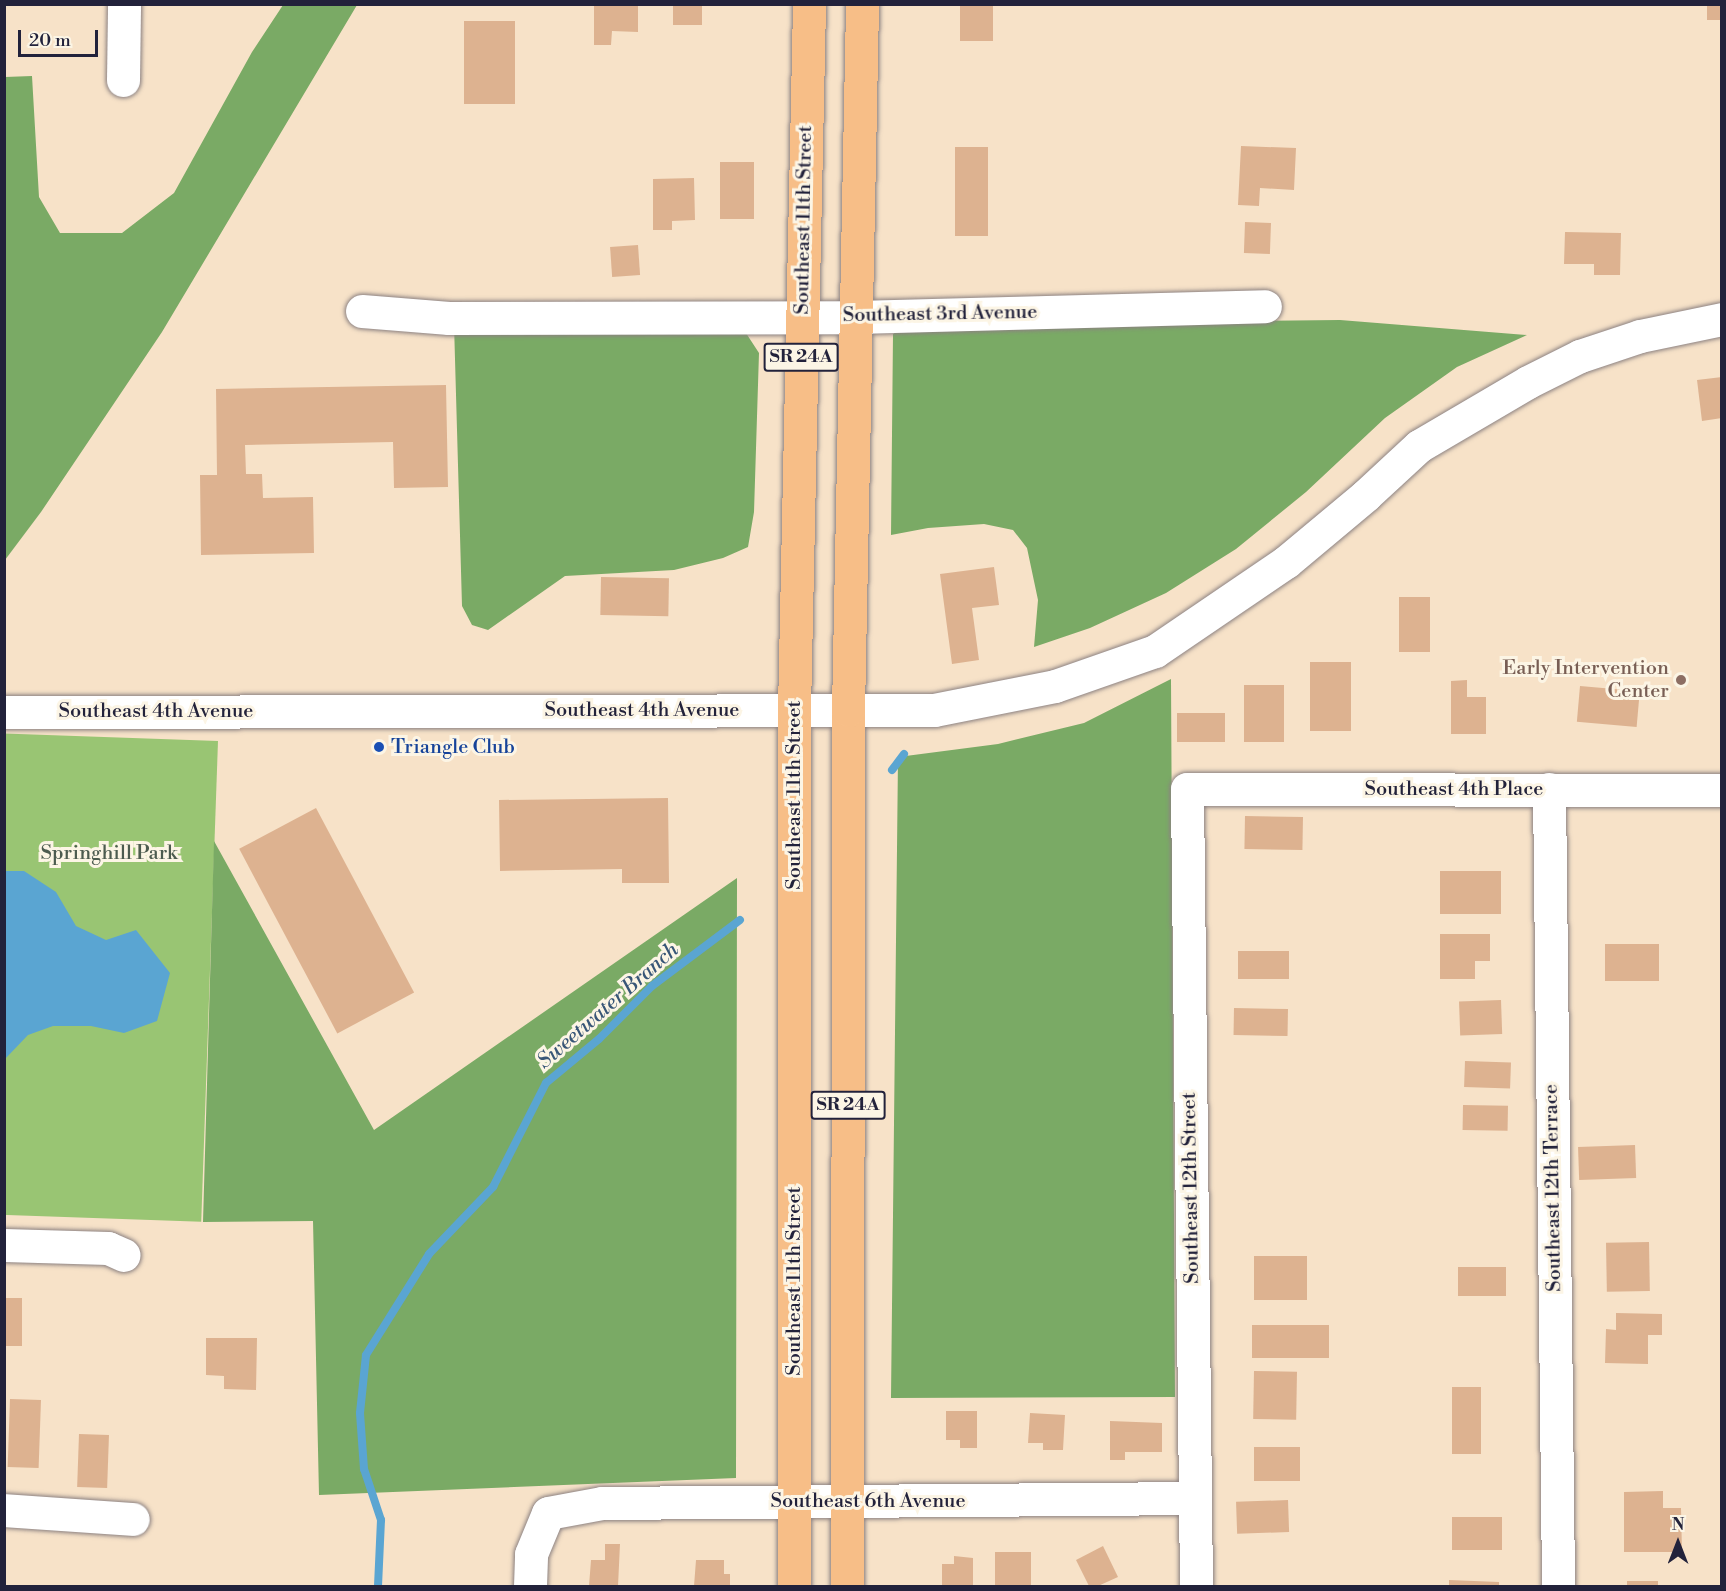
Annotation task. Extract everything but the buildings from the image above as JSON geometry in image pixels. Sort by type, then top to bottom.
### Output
[{"type":"highway","name":"Southeast 11th Street","points":[[794,1587],[794,710],[809,4]]},
{"type":"highway","name":"SR 24A","points":[[847,1587],[848,710],[862,4]]},
{"type":"street","points":[[123,80],[124,4]]},
{"type":"street","name":"Southeast 3rd Avenue","points":[[362,311],[449,318],[856,317],[1265,306]]},
{"type":"street","name":"Southeast 4th Avenue","points":[[4,712],[934,710],[1055,686],[1155,651],[1252,586],[1366,495],[1419,446],[1479,410],[1580,356],[1640,336],[1722,319]]},
{"type":"street","name":"Southeast 4th Place","points":[[1186,789],[1722,789]]},
{"type":"street","name":"Southeast 12th Street","points":[[1186,789],[1193,1498],[1196,1587]]},
{"type":"street","name":"Southeast 12th Terrace","points":[[1549,789],[1558,1587]]},
{"type":"street","points":[[4,1245],[108,1248],[124,1255]]},
{"type":"street","name":"Southeast 6th Avenue","points":[[530,1587],[531,1554],[548,1513],[602,1503],[1193,1498]]},
{"type":"street","points":[[4,1510],[133,1519]]},
{"type":"green space","points":[[283,5],[357,5],[162,332],[41,512],[5,560],[5,77],[32,76],[39,197],[60,233],[122,233],[174,193],[252,52]]},
{"type":"green space","points":[[1340,320],[1527,335],[1457,367],[1385,418],[1306,492],[1236,549],[1166,593],[1090,628],[1034,647],[1038,600],[1027,548],[1013,530],[984,524],[928,528],[891,535],[893,334],[908,325]]},
{"type":"green space","points":[[454,324],[744,330],[759,353],[754,512],[748,547],[723,558],[674,570],[565,576],[488,630],[472,625],[462,606]]},
{"type":"green space","points":[[1171,679],[1175,1397],[891,1398],[898,757],[998,744],[1084,723]]},
{"type":"green space","name":"Springhill Park","points":[[4,734],[218,741],[201,1222],[4,1215]]},
{"type":"green space","points":[[214,841],[374,1130],[737,878],[736,1478],[319,1495],[313,1221],[203,1222]]},
{"type":"water","points":[[5,871],[24,871],[56,892],[76,926],[106,940],[136,930],[170,973],[157,1021],[124,1033],[91,1026],[53,1026],[28,1035],[5,1059]]},
{"type":"waterway","name":"Sweetwater Branch","points":[[892,770],[904,754]]},
{"type":"waterway","name":"Sweetwater Branch","points":[[378,1586],[381,1520],[364,1469],[360,1413],[366,1355],[429,1254],[493,1187],[546,1083],[599,1039],[652,986],[740,920]]},
{"type":"place","name":"Early Intervention Center","points":[[1681,680]]},
{"type":"place","name":"Triangle Club","points":[[379,747]]}]
